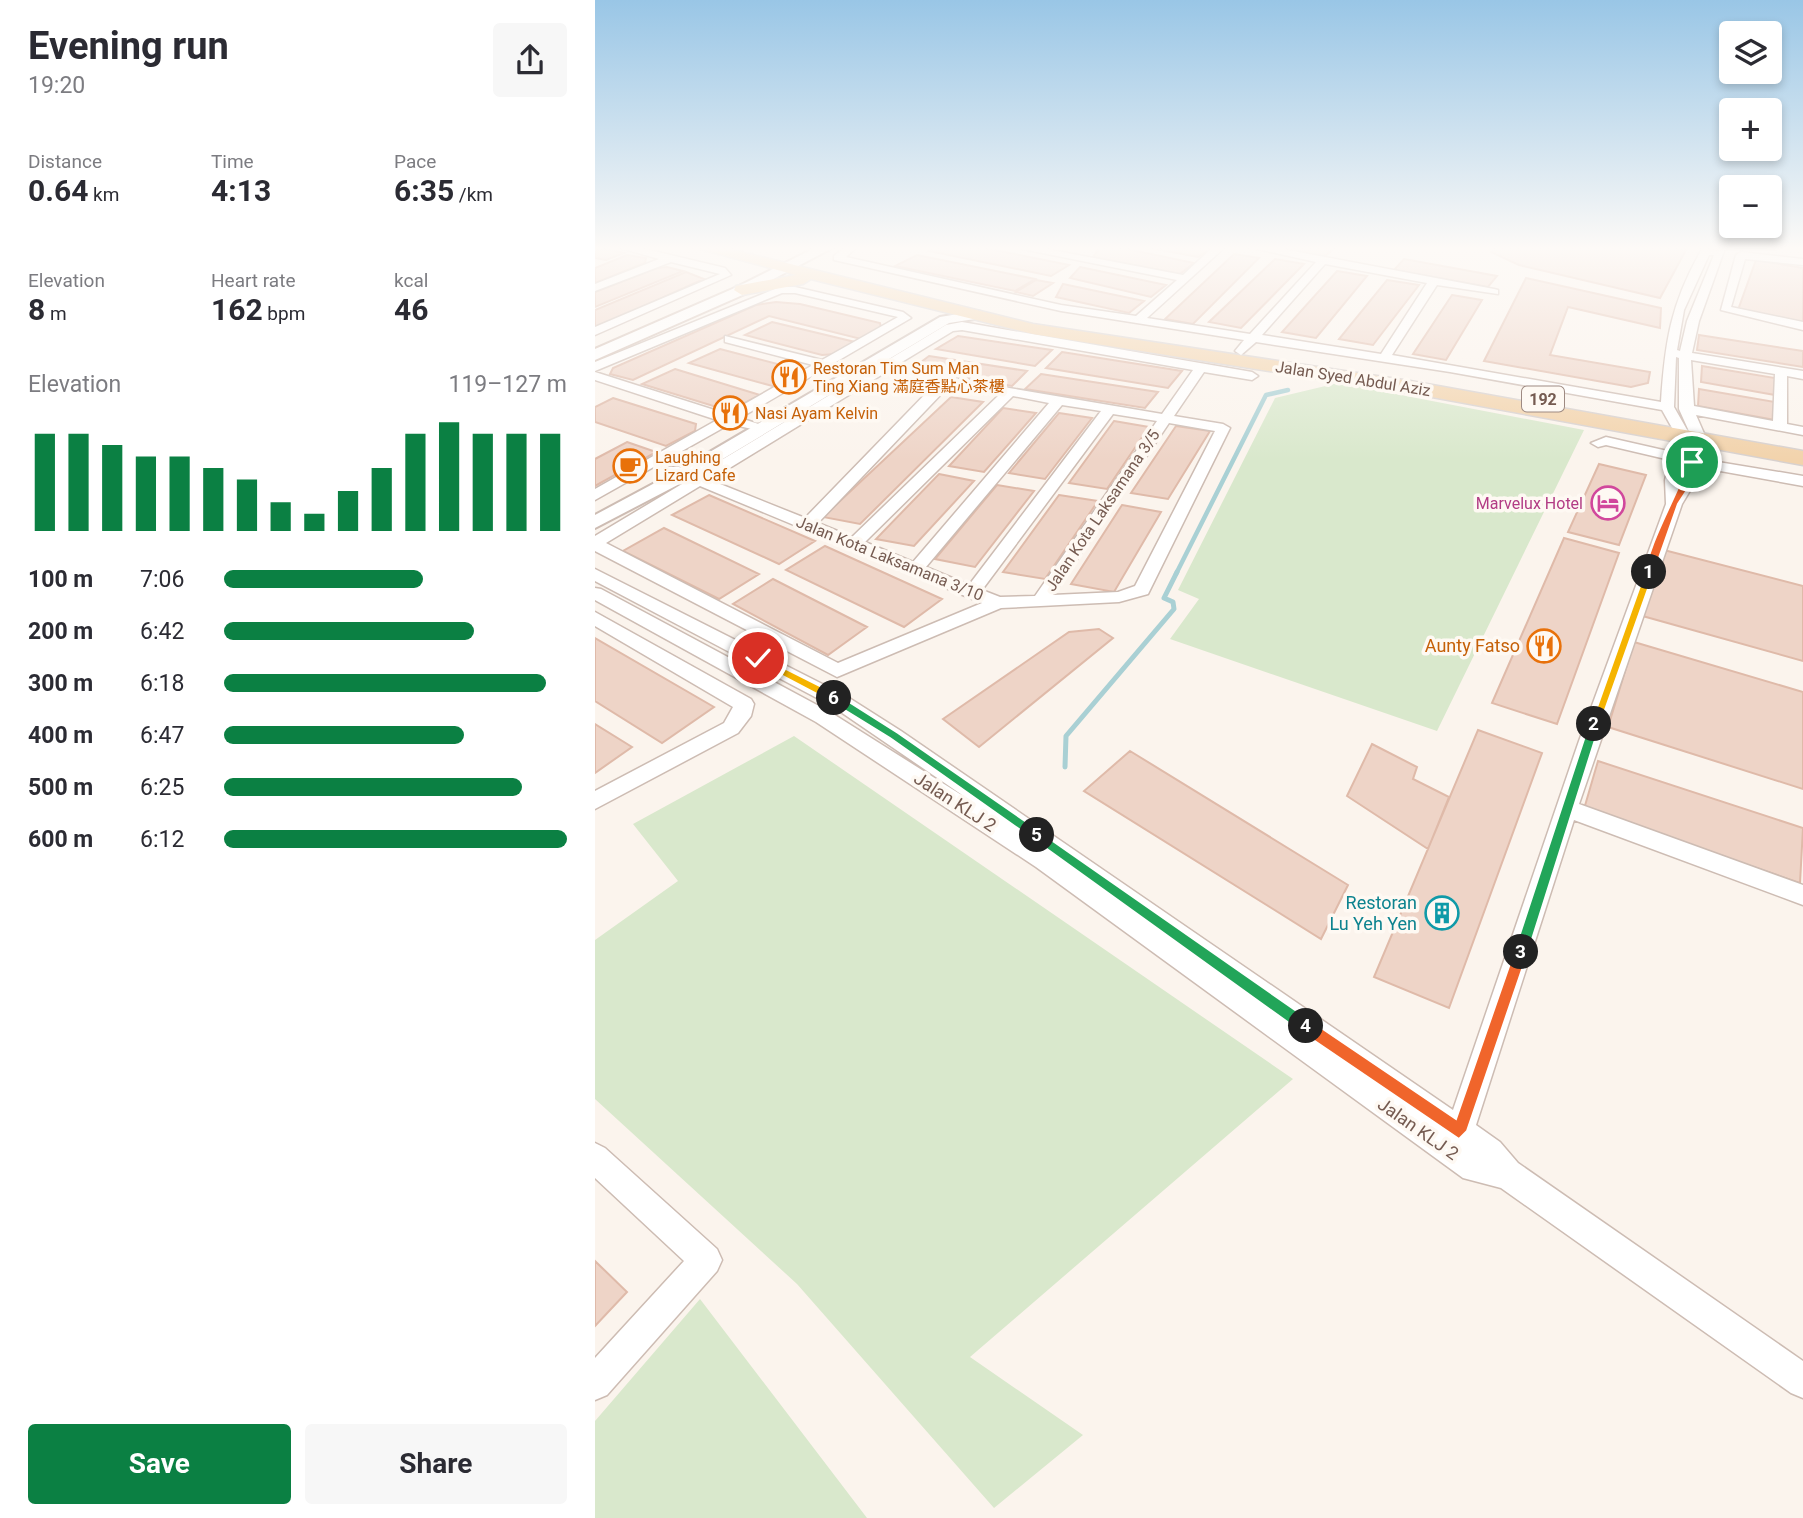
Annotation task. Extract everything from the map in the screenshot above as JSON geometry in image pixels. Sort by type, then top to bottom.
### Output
[{"type":"main road","points":[[595,343],[657,318]]},
{"type":"main road","points":[[595,355],[672,318]]},
{"type":"main road","name":"Jalan Syed Abdul Aziz","points":[[988,318],[1054,333],[1324,369],[1684,438]]},
{"type":"main road","name":"Jalan Syed Abdul Aziz","points":[[1029,318],[1246,344],[1282,362]]},
{"type":"main road","name":"Jalan Syed Abdul Aziz","points":[[1324,369],[1684,438],[1803,447]]},
{"type":"main road","points":[[1684,438],[1803,458]]},
{"type":"street","points":[[595,331],[627,318]]},
{"type":"street","points":[[595,367],[710,318]]},
{"type":"street","points":[[595,495],[904,322],[903,318]]},
{"type":"street","points":[[935,318],[754,427],[595,544],[838,671],[998,603]]},
{"type":"street","points":[[595,376],[754,427],[945,320],[958,318]]},
{"type":"street","points":[[1125,318],[1246,344],[1384,358],[1450,368],[1684,438],[1803,481]]},
{"type":"street","points":[[1246,344],[1271,318]]},
{"type":"street","points":[[1384,358],[1410,318]]},
{"type":"street","points":[[1454,1141],[1624,639],[1674,504],[1686,484],[1677,354],[1678,318]]},
{"type":"street","points":[[1677,354],[1691,318]]},
{"type":"street","points":[[1763,318],[1803,326]]},
{"type":"street","points":[[595,522],[880,371],[950,328],[962,326],[1252,376]]},
{"type":"street","points":[[729,339],[826,365]]},
{"type":"street","points":[[1677,354],[1803,375]]},
{"type":"street","points":[[862,367],[1163,419]]},
{"type":"street","name":"Jalan Kota Laksamana 3/5","points":[[1041,600],[1201,367]]},
{"type":"street","points":[[1780,427],[1781,371]]},
{"type":"street","points":[[808,524],[946,382]]},
{"type":"street","points":[[855,543],[1009,393]]},
{"type":"street","points":[[916,569],[1058,401]]},
{"type":"street","points":[[972,592],[1109,410]]},
{"type":"street","name":"Jalan Kota Laksamana 3/10","points":[[687,474],[998,603],[1119,597],[1142,590],[1223,428],[1163,419]]},
{"type":"street","points":[[1598,443],[1684,438],[1780,427],[1803,431]]},
{"type":"street","points":[[595,512],[687,474]]},
{"type":"street","name":"Jalan KLJ 2","points":[[595,574],[839,701],[1454,1141],[1473,1168],[1507,1174],[1803,1381]]},
{"type":"street","name":"Jalan KLJ 2","points":[[595,593],[823,717],[1050,854]]},
{"type":"street","points":[[595,618],[744,704],[741,716],[731,728],[595,801]]},
{"type":"street","points":[[1568,809],[1803,895]]},
{"type":"street","points":[[595,1158],[706,1260],[595,1383]]},
{"type":"green space","points":[[1338,383],[1584,430],[1437,731],[1170,639],[1199,599],[1178,590],[1275,398]]},
{"type":"green space","points":[[794,736],[1293,1079],[970,1357],[1083,1435],[994,1508],[797,1284],[595,1099],[595,940],[678,881],[633,824]]},
{"type":"green space","points":[[700,1299],[867,1518],[595,1518],[595,1421]]},
{"type":"building","points":[[595,318],[618,318],[595,328]]},
{"type":"building","points":[[727,318],[765,318],[633,380],[610,374],[613,368]]},
{"type":"building","points":[[776,318],[858,318],[880,323],[881,328],[861,339]]},
{"type":"building","points":[[1166,318],[1199,318],[1193,324]]},
{"type":"building","points":[[1213,318],[1251,318],[1241,328],[1209,322]]},
{"type":"building","points":[[1295,318],[1333,318],[1316,338],[1282,332]]},
{"type":"building","points":[[1356,318],[1394,318],[1373,345],[1339,339]]},
{"type":"building","points":[[1437,318],[1471,318],[1446,360],[1413,354]]},
{"type":"building","points":[[1506,318],[1564,318],[1550,355],[1650,372],[1648,383],[1631,387],[1484,361]]},
{"type":"building","points":[[1615,318],[1661,318],[1660,328]]},
{"type":"building","points":[[1780,318],[1803,318],[1803,322]]},
{"type":"building","points":[[772,322],[855,342],[835,354],[822,355],[745,335]]},
{"type":"building","points":[[1699,335],[1803,351],[1803,367],[1697,350]]},
{"type":"building","points":[[958,336],[1052,350],[1035,366],[936,349]]},
{"type":"building","points":[[720,349],[797,369],[798,375],[776,387],[689,363]]},
{"type":"building","points":[[1062,352],[1182,371],[1168,388],[1046,368]]},
{"type":"building","points":[[929,356],[1027,371],[1012,386],[912,369]]},
{"type":"building","points":[[1702,366],[1775,378],[1775,395],[1701,382]]},
{"type":"building","points":[[675,369],[760,395],[737,407],[723,409],[642,384]]},
{"type":"building","points":[[1041,374],[1158,392],[1145,408],[1025,389]]},
{"type":"building","points":[[1699,389],[1775,402],[1775,420],[1698,406]]},
{"type":"building","points":[[951,397],[983,402],[860,524],[823,517]]},
{"type":"building","points":[[613,398],[696,424],[695,431],[666,446],[595,422],[595,407]]},
{"type":"building","points":[[1003,408],[1036,413],[984,472],[949,466]]},
{"type":"building","points":[[1059,413],[1092,418],[1045,479],[1009,473]]},
{"type":"building","points":[[1114,421],[1149,427],[1107,489],[1069,483]]},
{"type":"building","points":[[1176,426],[1210,431],[1168,499],[1131,493]]},
{"type":"building","points":[[627,442],[656,452],[595,486],[595,459]]},
{"type":"building","name":"Marvelux Hotel","points":[[1599,464],[1646,475],[1619,545],[1568,532]]},
{"type":"building","points":[[939,474],[974,481],[914,546],[876,539]]},
{"type":"building","points":[[997,485],[1034,491],[975,567],[935,559]]},
{"type":"building","points":[[709,495],[815,541],[779,564],[672,515]]},
{"type":"building","points":[[1059,495],[1098,501],[1045,579],[1003,572]]},
{"type":"building","points":[[1122,505],[1161,512],[1114,592],[1071,584]]},
{"type":"building","points":[[664,528],[759,574],[719,599],[623,551]]},
{"type":"building","points":[[1564,538],[1619,553],[1557,724],[1492,703]]},
{"type":"building","points":[[825,546],[942,599],[904,627],[786,570]]},
{"type":"building","points":[[1660,549],[1803,586],[1803,661],[1639,615]]},
{"type":"building","points":[[773,579],[867,627],[828,655],[733,604]]},
{"type":"building","points":[[1099,629],[1113,638],[979,747],[943,719],[1069,632]]},
{"type":"building","points":[[595,638],[714,707],[662,743],[595,701]]},
{"type":"building","points":[[1634,642],[1803,692],[1803,789],[1608,727]]},
{"type":"building","points":[[595,724],[632,747],[595,773]]},
{"type":"building","name":"Restoran Lu Yeh Yen","points":[[1478,730],[1542,753],[1449,1008],[1374,977]]},
{"type":"building","points":[[1372,744],[1417,767],[1413,779],[1449,797],[1428,849],[1347,796]]},
{"type":"building","points":[[1130,751],[1348,885],[1321,939],[1084,791]]},
{"type":"building","points":[[1598,761],[1803,828],[1800,883],[1584,809]]},
{"type":"building","points":[[595,1261],[627,1292],[595,1326]]},
{"type":"waterway","points":[[1176,574],[1266,395],[1288,390]]},
{"type":"waterway","points":[[1065,767],[1066,736],[1174,609],[1173,602],[1164,598],[1176,574]]},
{"type":"place","name":"Restoran Tim Sum Man Ting Xiang 滿庭香點心茶樓","points":[[789,377]]},
{"type":"place","name":"Nasi Ayam Kelvin","points":[[730,413]]},
{"type":"place","name":"Laughing Lizard Cafe","points":[[630,466]]},
{"type":"place","name":"Marvelux Hotel","points":[[1608,503]]},
{"type":"place","name":"Aunty Fatso","points":[[1544,646]]},
{"type":"place","name":"Restoran Lu Yeh Yen","points":[[1442,913]]},
{"type":"route","points":[[758,658],[839,701],[894,736],[1459,1131],[1485,1061],[1628,626],[1674,504],[1686,484],[1692,462]]}]
